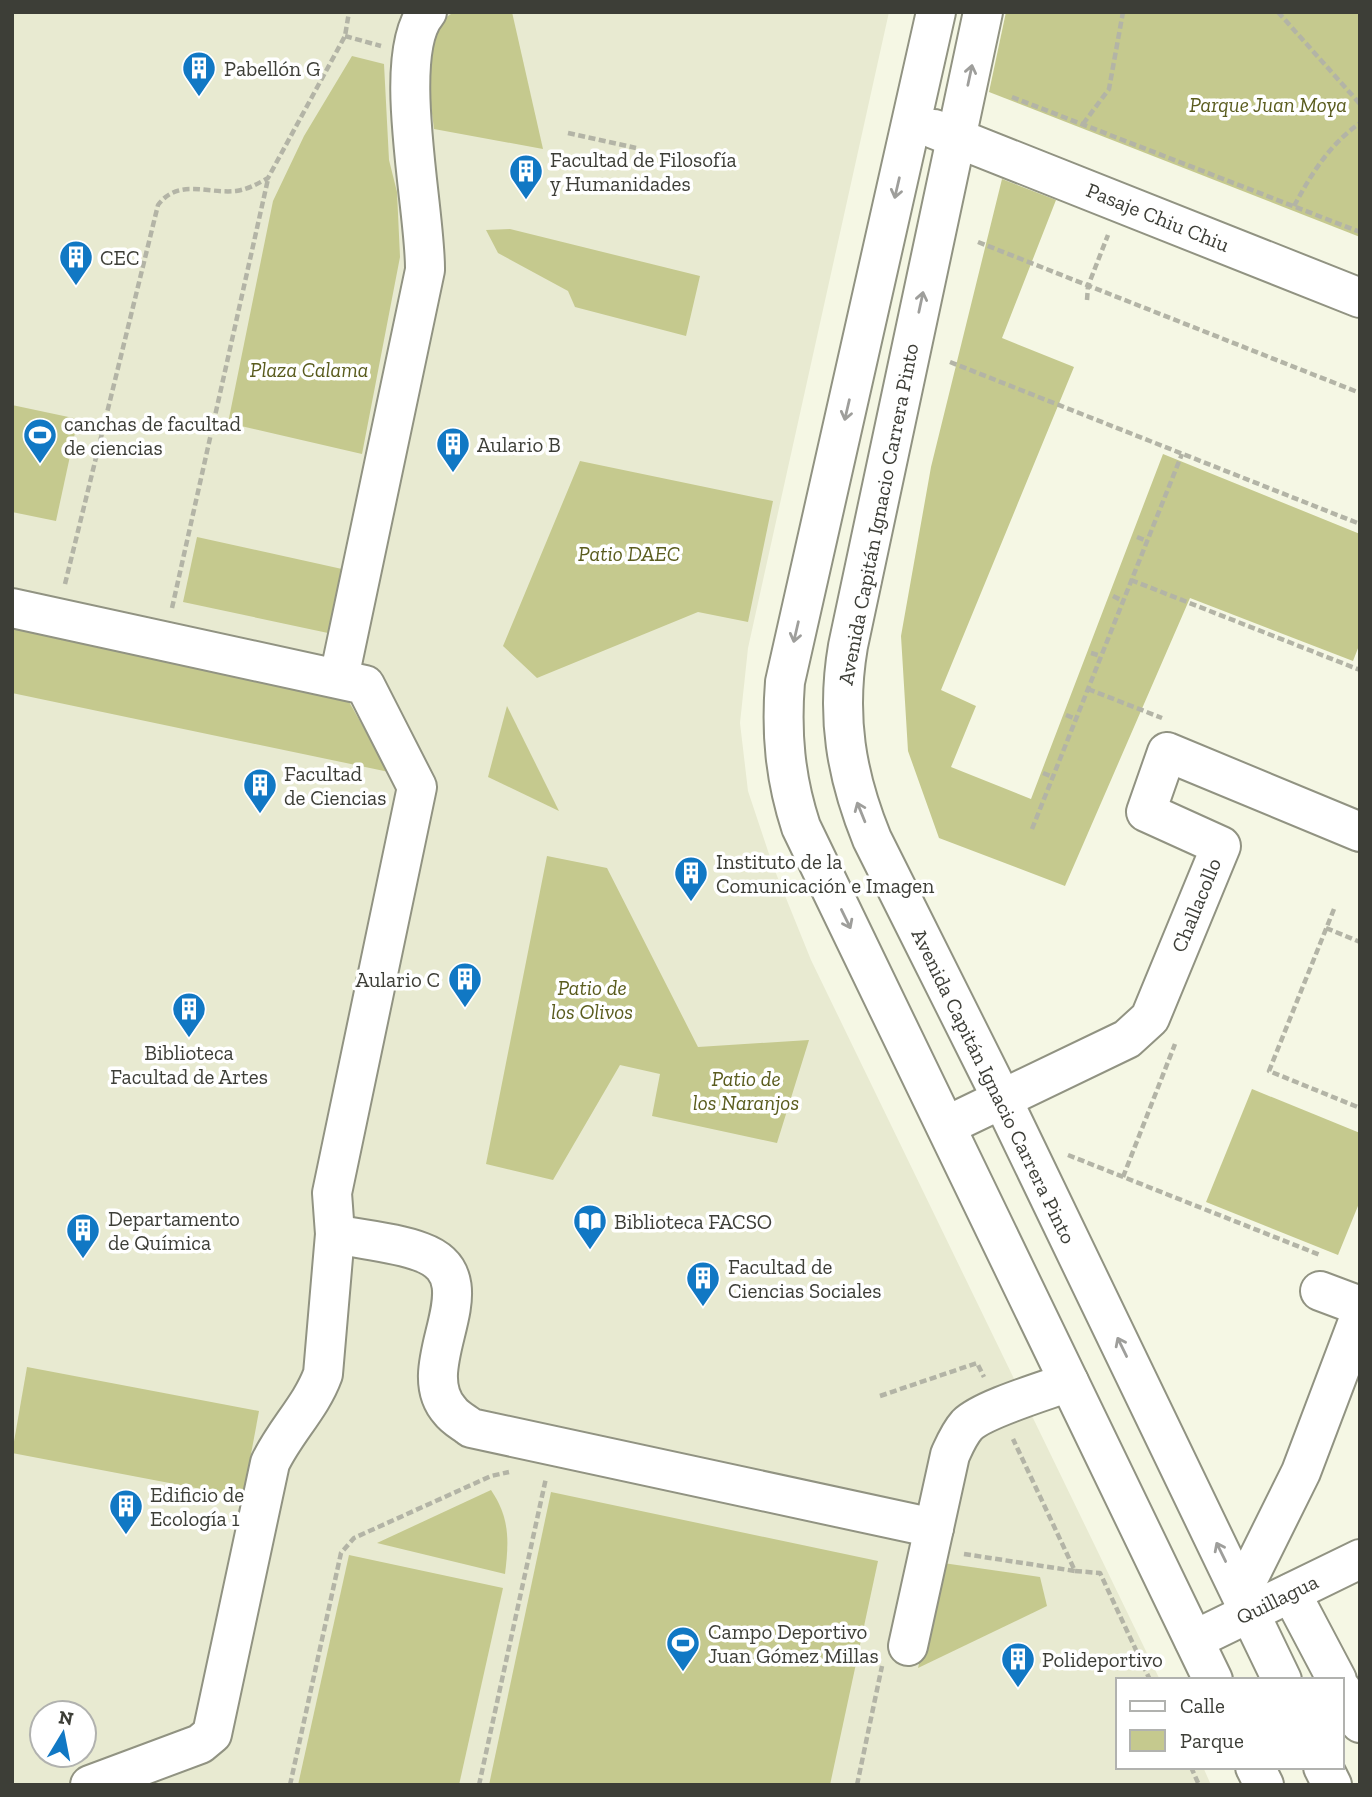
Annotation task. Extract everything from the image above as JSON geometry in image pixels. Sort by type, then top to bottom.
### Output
[{"type":"street","points":[[339,678],[425,270],[425,238],[412,135],[410,53],[427,12]]},
{"type":"street","points":[[936,12],[785,682],[783,748],[793,801],[802,827],[1212,1678]]},
{"type":"street","name":"Avenida Capitán Ignacio Carrera Pinto","points":[[983,12],[848,646],[842,689],[841,725],[855,797],[872,839],[1002,1099],[1281,1678]]},
{"type":"street","name":"Pasaje Chiu Chiu","points":[[912,121],[1360,298]]},
{"type":"street","points":[[12,608],[366,685],[417,787],[332,1194],[335,1234],[323,1374],[317,1393],[281,1439],[270,1463],[212,1734],[200,1744],[90,1785]]},
{"type":"street","name":"Challacollo","points":[[1002,1099],[1127,1040],[1150,1018],[1221,846],[1146,812],[1167,752],[1360,832]]},
{"type":"street","points":[[946,1126],[1002,1099]]},
{"type":"street","points":[[335,1234],[421,1252],[448,1272],[454,1289],[439,1365],[439,1388],[449,1411],[471,1428],[932,1538]]},
{"type":"street","points":[[1321,1273],[1360,1306]]},
{"type":"street","points":[[1246,1603],[1301,1472],[1360,1316]]},
{"type":"street","points":[[908,1646],[950,1455],[960,1433],[969,1423],[1069,1382]]},
{"type":"street","name":"Quillagua","points":[[1194,1640],[1246,1603],[1291,1593],[1360,1559]]},
{"type":"street","points":[[1291,1593],[1336,1678]]},
{"type":"street","points":[[1344,1694],[1360,1723]]},
{"type":"street","points":[[1256,1769],[1264,1785]]},
{"type":"street","points":[[1324,1769],[1332,1785]]},
{"type":"path","points":[[164,642],[268,178],[345,37],[349,12]]},
{"type":"path","points":[[1083,124],[1109,89],[1123,12]]},
{"type":"path","points":[[1278,12],[1360,104]]},
{"type":"path","points":[[1012,97],[1360,232]]},
{"type":"path","points":[[1294,206],[1315,167],[1340,137],[1360,123]]},
{"type":"path","points":[[568,132],[636,148]]},
{"type":"path","points":[[57,618],[158,205],[166,194],[180,188],[235,191],[252,187],[268,178]]},
{"type":"path","points":[[1087,300],[1088,286],[1120,202]]},
{"type":"path","points":[[978,242],[1360,393]]},
{"type":"path","points":[[950,362],[1360,524]]},
{"type":"path","points":[[1032,829],[1182,454]]},
{"type":"path","points":[[1137,537],[1147,541]]},
{"type":"path","points":[[1131,580],[1360,670]]},
{"type":"path","points":[[1113,596],[1124,601]]},
{"type":"path","points":[[1091,653],[1101,656]]},
{"type":"path","points":[[1066,715],[1076,719]]},
{"type":"path","points":[[1043,773],[1053,777]]},
{"type":"path","points":[[1334,909],[1269,1071],[1360,1108]]},
{"type":"path","points":[[1326,928],[1360,942]]},
{"type":"path","points":[[1064,1154],[1321,1273]]},
{"type":"path","points":[[880,1396],[977,1363],[1074,1571]]},
{"type":"path","points":[[290,1785],[341,1553],[354,1538],[491,1476],[522,1470]]},
{"type":"path","points":[[479,1785],[547,1475],[534,1472]]},
{"type":"path","points":[[932,1538],[1074,1571],[1100,1573],[1149,1678]]},
{"type":"path","points":[[1192,1769],[1199,1785]]},
{"type":"shaded area","points":[[12,12],[889,12],[748,648],[740,723],[748,791],[773,866],[811,960],[1159,1678],[1116,1678],[1116,1769],[1204,1769],[1211,1785],[12,1785]]},
{"type":"green space","points":[[454,12],[512,12],[543,149],[434,129],[424,51],[442,20]]},
{"type":"green space","name":"Parque Juan Moya","points":[[1006,12],[1360,12],[1360,237],[989,92]]},
{"type":"green space","name":"Plaza Calama","points":[[352,56],[384,64],[389,160],[397,192],[400,257],[362,454],[228,423],[273,201],[304,136]]},
{"type":"green space","points":[[1002,179],[1056,200],[1002,338],[1074,367],[941,690],[976,706],[951,767],[1031,799],[1163,454],[1360,534],[1360,643],[1353,661],[1190,598],[1065,886],[939,838],[908,751],[901,636],[931,467]]},
{"type":"green space","points":[[510,229],[700,276],[686,336],[575,307],[568,291],[498,253],[486,230]]},
{"type":"green space","name":"canchas de facultad de ciencias","points":[[12,405],[78,419],[56,521],[12,512]]},
{"type":"green space","name":"Patio DAEC","points":[[580,461],[773,501],[748,622],[698,612],[537,678],[503,646]]},
{"type":"green space","points":[[197,537],[342,569],[328,633],[183,602]]},
{"type":"green space","points":[[12,625],[344,693],[389,772],[12,693]]},
{"type":"green space","points":[[507,706],[559,811],[488,777]]},
{"type":"green space","name":"Patio de los Olivos","points":[[547,856],[607,868],[698,1047],[809,1040],[777,1143],[652,1116],[660,1074],[620,1065],[553,1180],[486,1164]]},
{"type":"green space","points":[[1252,1089],[1360,1133],[1360,1201],[1338,1255],[1206,1202]]},
{"type":"green space","points":[[27,1367],[259,1411],[243,1497],[12,1453]]},
{"type":"green space","points":[[491,1490],[502,1510],[507,1530],[505,1574],[377,1543]]},
{"type":"green space","name":"Campo Deportivo Juan Gómez Millas","points":[[551,1492],[878,1561],[830,1785],[489,1785]]},
{"type":"green space","points":[[349,1555],[503,1588],[459,1785],[298,1785]]},
{"type":"green space","points":[[943,1563],[1040,1577],[1047,1606],[918,1668]]},
{"type":"place","name":"Pabellón G","points":[[199,98]]},
{"type":"place","name":"Facultad de Filosofía y Humanidades","points":[[526,201]]},
{"type":"place","name":"CEC","points":[[76,287]]},
{"type":"place","name":"canchas de facultad de ciencias","points":[[40,465]]},
{"type":"place","name":"Aulario B","points":[[453,474]]},
{"type":"place","name":"Facultad de Ciencias","points":[[260,815]]},
{"type":"place","name":"Instituto de la Comunicación e Imagen","points":[[691,903]]},
{"type":"place","name":"Aulario C","points":[[465,1009]]},
{"type":"place","name":"Biblioteca Facultad de Artes","points":[[189,1039]]},
{"type":"place","name":"Biblioteca FACSO","points":[[590,1251]]},
{"type":"place","name":"Departamento de Química","points":[[83,1260]]},
{"type":"place","name":"Facultad de Ciencias Sociales","points":[[703,1308]]},
{"type":"place","name":"Edificio de Ecología 1","points":[[126,1536]]},
{"type":"place","name":"Campo Deportivo Juan Gómez Millas","points":[[683,1673]]},
{"type":"place","name":"Polideportivo","points":[[1018,1689]]},
{"type":"park label","name":"Patio de los Naranjos","points":[[746,1090]]}]
